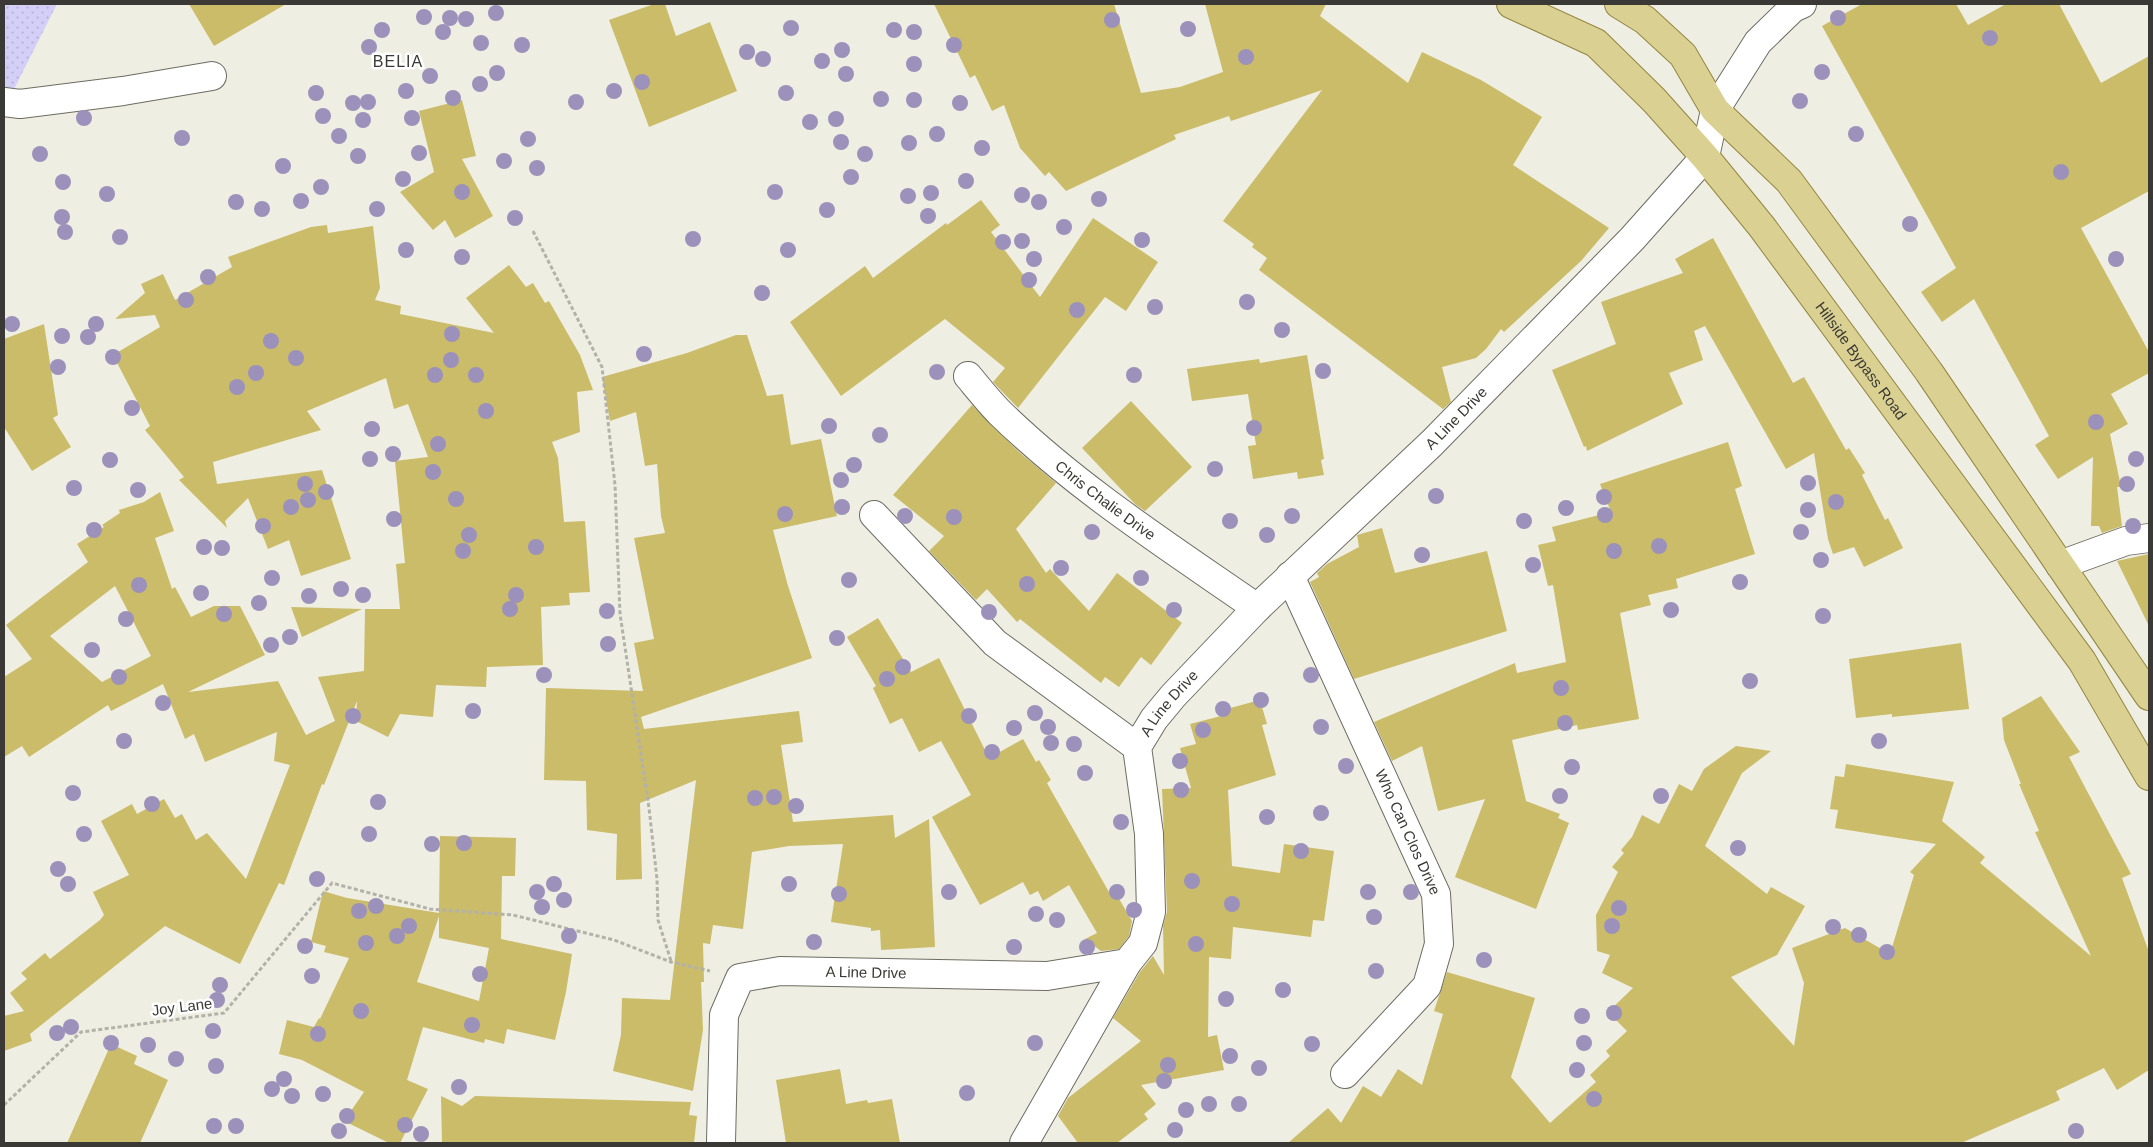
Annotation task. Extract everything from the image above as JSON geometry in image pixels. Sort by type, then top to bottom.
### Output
[{"type":"main road","name":"Hillside Bypass Road","points":[[1511,4],[1596,43],[1654,100],[1705,157],[1762,227],[2082,661],[2149,776]]},
{"type":"main road","points":[[1619,4],[1645,20],[1683,55],[1715,110],[1790,181],[1929,372],[2149,696]]},
{"type":"street","points":[[1715,110],[1758,42],[1793,8],[1802,4]]},
{"type":"street","points":[[4,102],[20,104],[123,91],[212,76]]},
{"type":"street","name":"A Line Drive","points":[[740,978],[780,971],[1047,976],[1127,963],[1143,943],[1151,912],[1149,834],[1137,747],[1154,719],[1172,696],[1257,608],[1446,429],[1632,239],[1705,157],[1715,110]]},
{"type":"street","name":"Chris Chalie Drive","points":[[968,376],[1000,412],[1054,462],[1141,528],[1257,608]]},
{"type":"street","points":[[874,515],[995,643],[1137,747]]},
{"type":"street","points":[[2060,565],[2126,541],[2149,538]]},
{"type":"street","name":"Who Can Clos Drive","points":[[1290,576],[1436,894],[1439,944],[1427,986],[1346,1074]]},
{"type":"street","points":[[1024,1143],[1127,963]]},
{"type":"street","points":[[721,1143],[724,1015],[740,978]]},
{"type":"path","points":[[533,231],[602,367],[616,485],[620,614],[649,808],[657,879],[658,920],[671,962],[740,978]]},
{"type":"path","name":"Joy Lane","points":[[4,1105],[81,1032],[224,1013],[332,883],[430,909],[513,915],[614,940],[671,962]]},
{"type":"shaded area","points":[[4,4],[57,4],[4,109]]},
{"type":"building","points":[[189,4],[286,4],[214,46]]},
{"type":"building","points":[[654,4],[665,4],[676,36],[710,22],[737,91],[649,127],[609,20]]},
{"type":"building","points":[[934,4],[1114,4],[1141,93],[1180,87],[1223,72],[1205,4],[1326,4],[1320,16],[1408,83],[1422,52],[1481,80],[1542,117],[1513,165],[1609,228],[1581,261],[1504,332],[1501,329],[1486,349],[1476,358],[1442,367],[1451,402],[1443,409],[1259,270],[1267,258],[1252,247],[1254,244],[1223,221],[1322,90],[1231,121],[1229,116],[1174,135],[1176,139],[1066,191],[1049,172],[1045,176],[1020,148],[1004,105],[992,111],[975,75],[970,78]]},
{"type":"building","points":[[1862,4],[1956,4],[1968,25],[2006,4],[2059,4],[2101,83],[2149,56],[2149,191],[2081,228],[2149,352],[2149,373],[2111,394],[2128,424],[2110,434],[2121,487],[2117,487],[2122,526],[2102,533],[2099,526],[2091,526],[2093,457],[2058,479],[2035,445],[2049,436],[1974,299],[1942,322],[1921,292],[1956,268],[1822,26]]},
{"type":"building","points":[[462,100],[476,156],[462,159],[493,216],[455,238],[445,220],[433,230],[400,192],[434,172],[419,111]]},
{"type":"building","points":[[981,200],[1000,225],[991,232],[1040,297],[1093,218],[1158,262],[1126,311],[1105,297],[1018,408],[993,382],[1005,368],[945,319],[841,396],[790,322],[865,266],[873,278],[946,223],[947,225]]},
{"type":"building","points":[[327,225],[328,233],[373,226],[380,288],[375,300],[401,306],[400,314],[494,333],[466,298],[509,265],[526,287],[533,283],[545,303],[549,301],[580,355],[593,390],[577,392],[580,432],[552,442],[558,458],[564,522],[585,521],[590,592],[569,593],[570,605],[541,607],[543,665],[487,667],[486,687],[436,685],[433,717],[400,714],[388,737],[356,721],[357,701],[324,785],[322,784],[284,885],[279,883],[240,964],[165,926],[30,1034],[32,1041],[4,1051],[4,1016],[24,1011],[10,993],[27,979],[21,973],[45,953],[50,959],[100,920],[104,915],[93,892],[129,875],[101,821],[132,804],[137,814],[164,799],[175,818],[182,814],[196,840],[207,833],[246,879],[290,765],[274,761],[277,732],[205,762],[194,734],[185,739],[163,684],[111,711],[108,705],[29,757],[22,746],[4,757],[4,677],[32,659],[6,625],[88,562],[77,544],[104,527],[102,525],[120,513],[119,510],[144,502],[160,492],[174,531],[155,538],[172,589],[175,587],[191,617],[214,606],[240,606],[265,655],[188,692],[278,681],[306,735],[335,721],[318,677],[364,671],[365,609],[400,609],[396,564],[405,563],[395,461],[428,457],[408,404],[394,409],[386,378],[307,411],[321,430],[213,462],[217,484],[322,470],[351,559],[301,576],[289,540],[268,549],[248,498],[225,521],[227,528],[179,480],[184,477],[145,430],[150,426],[113,355],[160,327],[155,315],[115,319],[145,293],[141,284],[163,274],[175,300],[232,267],[228,257],[311,227]],"holes":[[[115,586],[151,656],[102,682],[50,636]]]},
{"type":"building","points":[[1713,238],[1793,383],[1804,377],[1846,450],[1849,448],[1865,473],[1862,475],[1885,520],[1888,518],[1903,548],[1864,567],[1854,547],[1833,554],[1828,539],[1814,453],[1786,469],[1705,326],[1694,331],[1703,360],[1669,373],[1683,404],[1587,451],[1586,446],[1584,447],[1552,370],[1616,344],[1601,302],[1683,273],[1675,259]]},
{"type":"building","points":[[44,324],[58,415],[53,418],[71,447],[32,471],[4,427],[4,339]]},
{"type":"building","points":[[736,335],[747,335],[767,396],[783,394],[791,445],[821,439],[837,516],[773,530],[788,586],[812,658],[641,717],[644,729],[799,711],[803,742],[781,745],[793,822],[893,815],[895,838],[929,819],[935,947],[881,950],[880,930],[871,931],[871,928],[831,922],[843,844],[789,846],[752,852],[743,929],[713,925],[710,944],[703,943],[704,982],[701,982],[703,1030],[693,1091],[613,1071],[621,1035],[622,998],[670,1000],[696,780],[640,803],[642,879],[616,880],[617,834],[587,830],[586,781],[544,780],[546,688],[643,691],[634,643],[654,639],[634,538],[665,533],[661,516],[657,464],[645,466],[636,412],[610,421],[602,377],[687,353]]},
{"type":"building","points":[[1307,355],[1324,459],[1321,460],[1324,475],[1298,479],[1297,472],[1253,479],[1248,446],[1256,445],[1248,394],[1192,401],[1187,369],[1259,359],[1260,363]]},
{"type":"building","points":[[1131,401],[1192,467],[1145,511],[1135,504],[1082,448]]},
{"type":"building","points":[[972,405],[1019,452],[1056,483],[1016,529],[1046,573],[1050,569],[1089,611],[1117,573],[1182,623],[1151,665],[1141,657],[1119,687],[1105,677],[1101,683],[1020,619],[1017,622],[987,589],[976,600],[929,551],[944,536],[893,495]]},
{"type":"building","points":[[1728,442],[1742,486],[1735,489],[1755,554],[1676,579],[1678,588],[1648,595],[1651,605],[1620,613],[1639,719],[1578,730],[1577,725],[1512,740],[1526,801],[1560,814],[1558,818],[1569,823],[1536,909],[1455,877],[1485,799],[1438,811],[1422,746],[1392,761],[1374,722],[1515,663],[1517,673],[1566,662],[1553,585],[1548,586],[1538,545],[1556,541],[1552,527],[1611,512],[1600,484]]},
{"type":"building","points":[[1382,528],[1395,573],[1487,551],[1507,631],[1354,679],[1310,582],[1319,577],[1317,573],[1327,564],[1359,547],[1357,535]]},
{"type":"building","points":[[2149,554],[2149,626],[2117,561]]},
{"type":"building","points":[[291,607],[362,609],[302,637]]},
{"type":"building","points":[[878,618],[911,672],[939,658],[989,758],[1023,739],[1036,762],[1039,760],[1051,780],[1047,783],[1109,892],[1114,890],[1132,921],[1129,936],[1119,949],[1101,951],[1085,939],[1097,933],[1069,885],[1043,901],[1038,891],[1030,895],[1023,882],[980,905],[932,817],[971,795],[941,741],[919,752],[902,718],[890,724],[873,688],[876,686],[847,637]]},
{"type":"building","points":[[1961,643],[1969,709],[1892,717],[1892,714],[1856,718],[1849,659]]},
{"type":"building","points":[[2041,696],[2080,752],[2069,757],[2131,874],[2122,878],[2149,952],[2149,1070],[2117,1090],[2104,1068],[2056,1091],[2060,1100],[1961,1143],[1288,1143],[1328,1108],[1341,1123],[1363,1086],[1381,1097],[1398,1069],[1422,1085],[1443,1014],[1434,1011],[1447,972],[1535,998],[1511,1077],[1550,1123],[1596,1082],[1590,1075],[1610,1056],[1606,1051],[1627,1031],[1608,1012],[1633,988],[1602,973],[1610,955],[1597,951],[1596,915],[1618,872],[1612,867],[1624,853],[1621,850],[1632,837],[1642,815],[1659,824],[1679,784],[1692,791],[1704,769],[1736,746],[1771,751],[1742,773],[1705,846],[1767,894],[1771,887],[1805,906],[1777,955],[1731,977],[1794,1046],[1804,983],[1792,948],[1845,928],[1890,954],[1914,875],[1910,872],[1936,844],[1835,828],[1838,810],[1830,809],[1835,776],[1844,777],[1846,764],[1954,782],[1942,821],[1985,857],[1980,863],[2091,956],[2035,832],[2039,831],[2019,784],[2021,784],[2004,740],[2002,718]]},
{"type":"building","points":[[1260,700],[1267,724],[1262,725],[1276,775],[1228,790],[1232,866],[1280,873],[1284,844],[1334,851],[1324,921],[1313,920],[1311,937],[1233,927],[1231,959],[1209,957],[1208,1037],[1217,1035],[1224,1070],[1141,1085],[1156,1104],[1144,1114],[1148,1119],[1117,1143],[1078,1143],[1058,1116],[1068,1098],[1141,1041],[1113,1018],[1140,972],[1153,956],[1164,975],[1163,926],[1167,912],[1162,789],[1191,788],[1180,748],[1196,744],[1190,724],[1221,716],[1219,711]]},
{"type":"building","points":[[440,836],[516,838],[515,876],[502,876],[501,939],[572,954],[566,992],[555,1040],[507,1029],[504,1044],[485,1039],[484,1043],[423,1027],[407,1080],[428,1089],[400,1143],[389,1143],[344,1121],[364,1092],[302,1060],[279,1054],[287,1020],[314,1027],[320,1019],[349,958],[324,952],[326,946],[311,942],[323,891],[347,898],[439,913]],"holes":[[[439,916],[439,938],[489,948],[479,1001],[417,982]]]},
{"type":"building","points":[[111,1044],[137,1056],[134,1064],[168,1080],[140,1143],[67,1143]]},
{"type":"building","points":[[840,1069],[846,1104],[867,1100],[868,1103],[892,1099],[900,1143],[786,1143],[776,1080]]},
{"type":"building","points":[[441,1096],[462,1106],[475,1096],[691,1102],[689,1115],[697,1116],[694,1143],[442,1143]]},
{"type":"district","name":"BELIA","points":[[398,61]]}]
